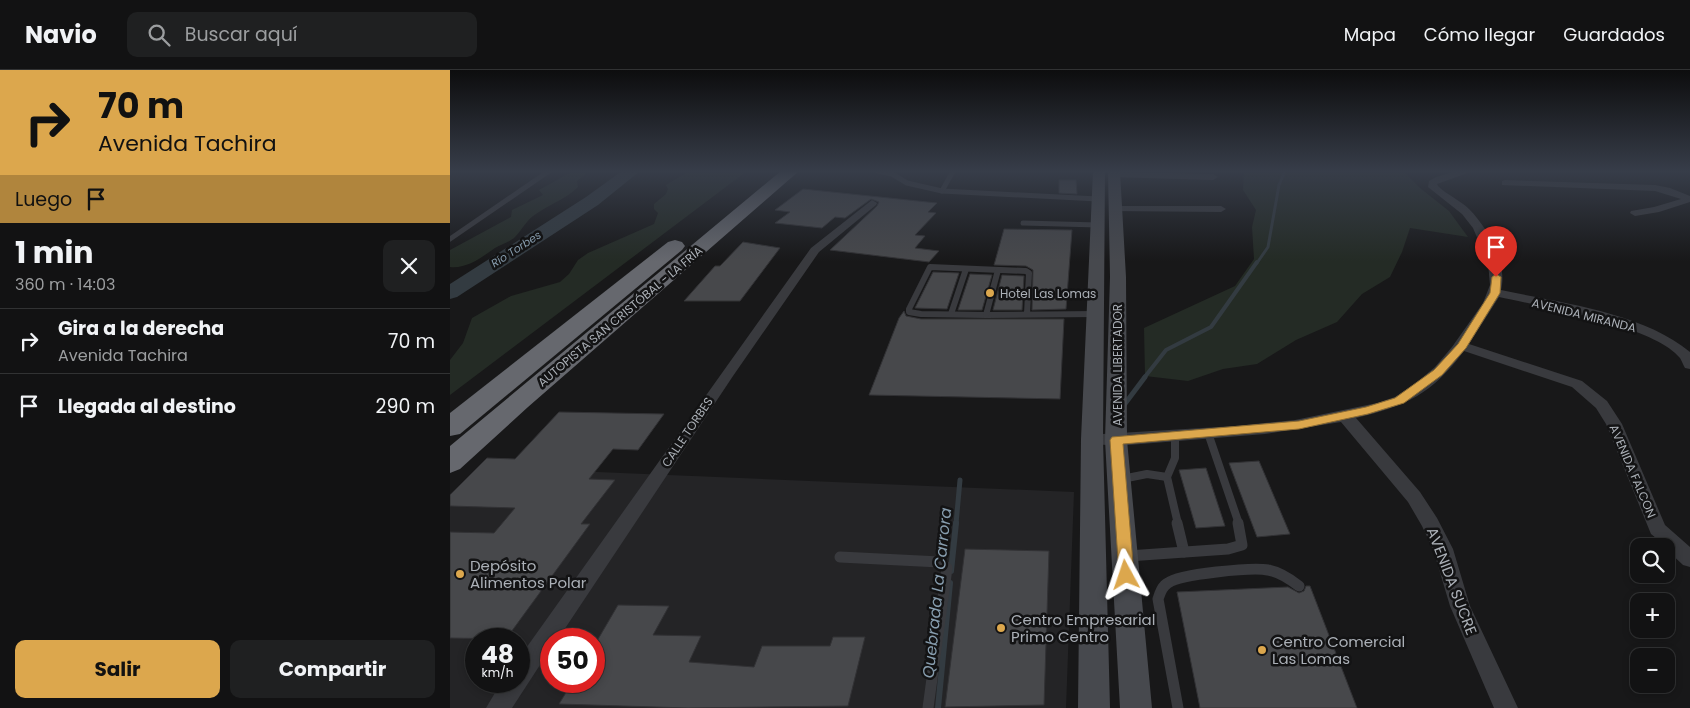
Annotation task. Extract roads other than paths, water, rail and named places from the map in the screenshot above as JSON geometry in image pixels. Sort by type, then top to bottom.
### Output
[{"type":"highway","name":"AUTOPISTA SAN CRISTÓBAL - LA FRÍA","points":[[450,427],[731,201]]},
{"type":"highway","name":"AUTOPISTA SAN CRISTÓBAL - LA FRÍA","points":[[450,462],[519,401],[758,201]]},
{"type":"main road","name":"AVENIDA LIBERTADOR","points":[[1098,201],[1096,314],[1104,440],[1120,479],[1136,708]]},
{"type":"main road","name":"AVENIDA LIBERTADOR","points":[[1094,708],[1092,557],[1118,277],[1115,201]]},
{"type":"street","points":[[1104,440],[1299,425],[1345,416],[1400,400],[1438,373],[1462,346],[1495,293],[1496,277],[1491,256],[1477,224],[1464,210],[1452,201]]},
{"type":"street","points":[[1635,213],[1655,210],[1684,201]]},
{"type":"street","name":"CALLE TORBES","points":[[530,661],[726,374],[815,250],[872,203]]},
{"type":"street","points":[[1115,209],[1221,209]]},
{"type":"street","name":"AVENIDA MIRANDA","points":[[1495,293],[1636,327],[1667,341],[1685,355],[1690,365]]},
{"type":"street","name":"AVENIDA FALCON","points":[[1462,346],[1577,384],[1602,405],[1614,424],[1658,529],[1690,559]]},
{"type":"street","name":"AVENIDA SUCRE","points":[[1345,416],[1414,498],[1430,523],[1442,549],[1460,606],[1506,708]]},
{"type":"street","points":[[498,708],[508,693]]},
{"type":"lane","points":[[450,239],[506,201]]},
{"type":"lane","points":[[1023,223],[1098,225]]},
{"type":"lane","points":[[1027,314],[1029,273],[1026,271],[930,267],[909,309],[909,312],[913,313],[986,315],[1096,314]]},
{"type":"lane","points":[[951,314],[966,269]]},
{"type":"lane","points":[[986,315],[998,270]]},
{"type":"lane","points":[[1125,556],[1228,549],[1242,545],[1239,525],[1208,433]]},
{"type":"lane","points":[[1175,435],[1175,458],[1167,477],[1184,552]]},
{"type":"lane","points":[[1120,479],[1147,474],[1167,477]]},
{"type":"lane","points":[[840,558],[940,562],[948,568],[928,708]]},
{"type":"lane","points":[[1178,708],[1158,600],[1162,588],[1171,580],[1187,576],[1261,570],[1287,577],[1299,586]]},
{"type":"waterway","name":"Río Torbes","points":[[450,293],[592,201]]},
{"type":"waterway","name":"Quebrada La Carrora","points":[[1257,263],[1268,247],[1276,201]]},
{"type":"waterway","name":"Quebrada La Carrora","points":[[1144,378],[1166,350],[1211,327],[1257,262]]},
{"type":"waterway","name":"Quebrada La Carrora","points":[[1124,405],[1145,377]]},
{"type":"waterway","name":"Quebrada La Carrora","points":[[956,524],[960,480]]},
{"type":"waterway","name":"Quebrada La Carrora","points":[[951,571],[956,523]]},
{"type":"waterway","name":"Quebrada La Carrora","points":[[938,708],[950,583]]},
{"type":"place","name":"Hotel Las Lomas","points":[[990,293]]},
{"type":"place","name":"Depósito Alimentos Polar","points":[[460,574]]},
{"type":"place","name":"Centro Empresarial Primo Centro","points":[[1001,628]]},
{"type":"place","name":"Centro Comercial Las Lomas","points":[[1262,650]]}]
